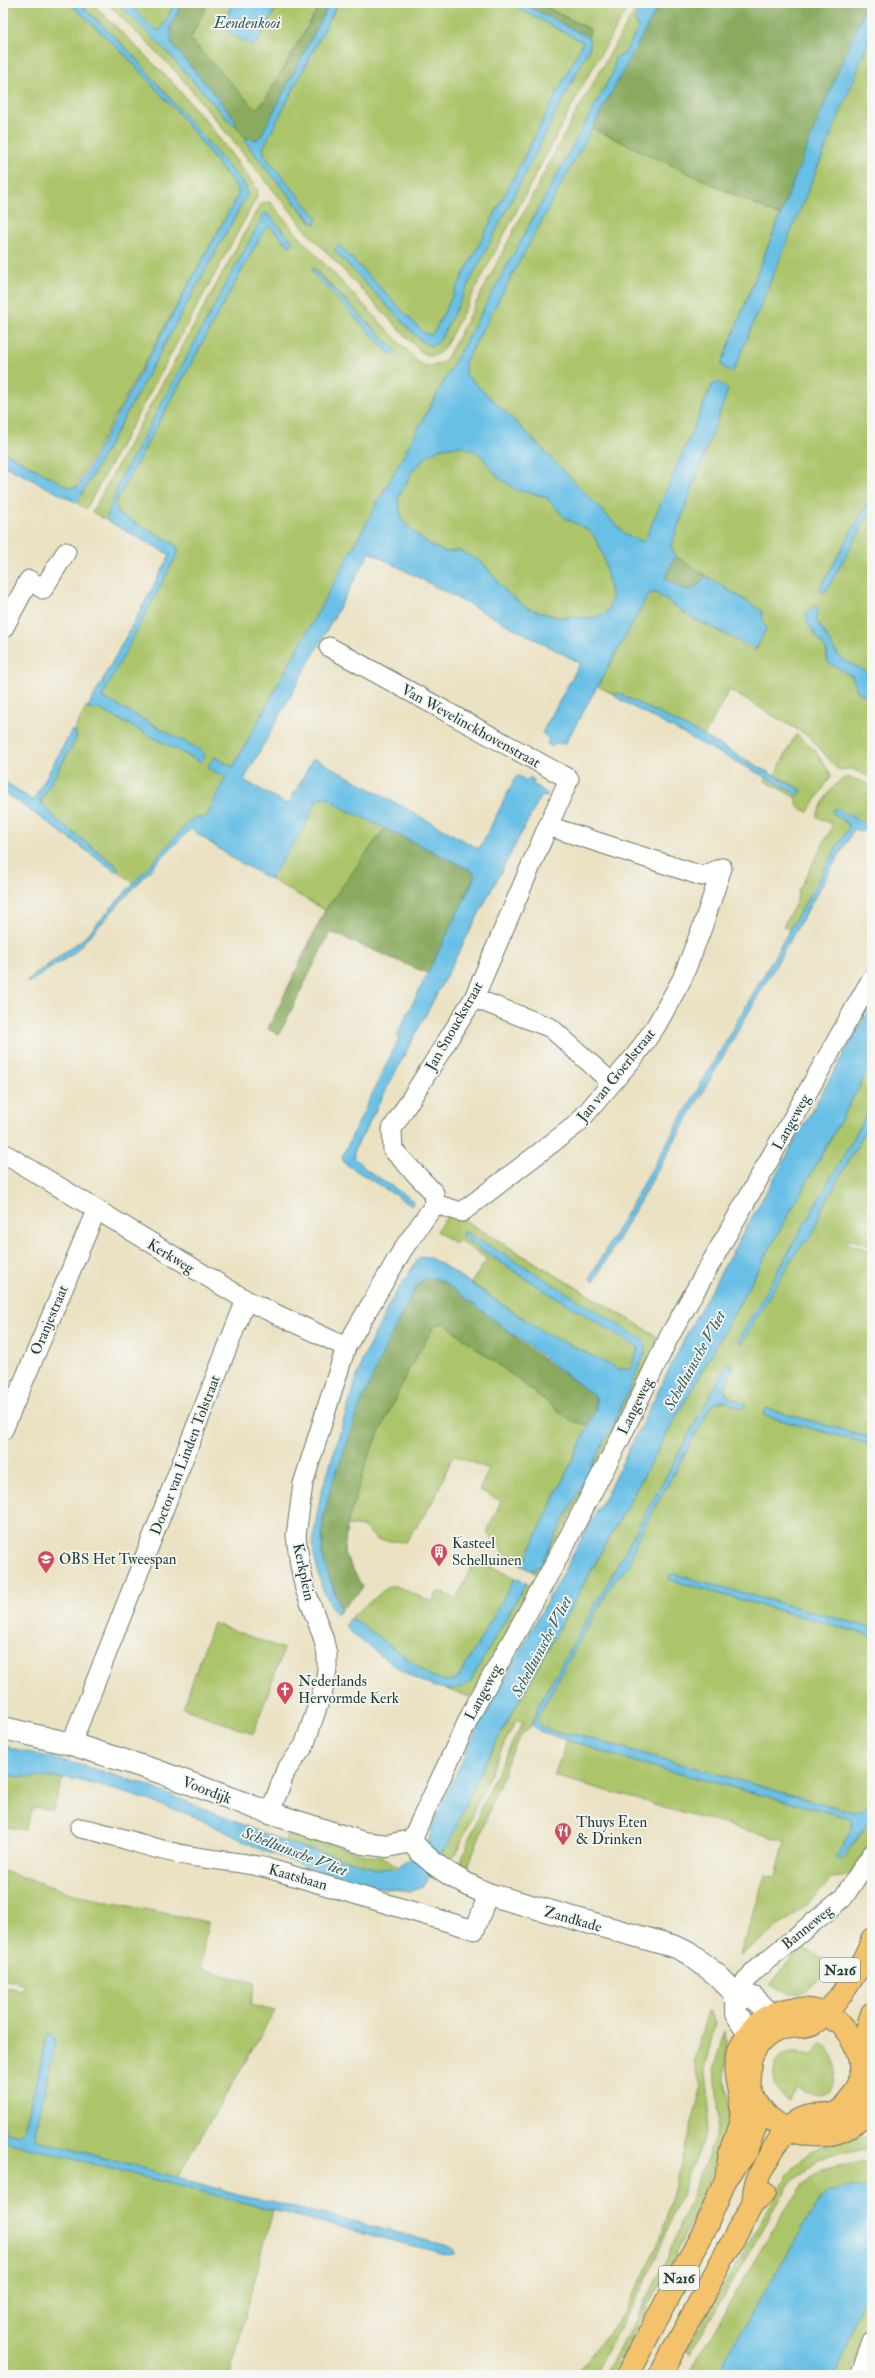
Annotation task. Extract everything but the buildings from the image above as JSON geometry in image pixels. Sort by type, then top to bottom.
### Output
[{"type":"main road","name":"N216","points":[[627,2375],[704,2231],[726,2179],[732,2146],[739,2128],[751,2108],[735,2080],[736,2063],[740,2047],[753,2039],[776,2031],[813,2023],[856,1948],[872,1935]]},
{"type":"main road","name":"N216","points":[[818,2012],[867,1956],[872,1939]]},
{"type":"main road","name":"N216","points":[[753,2039],[770,2014],[786,2009],[818,2012]]},
{"type":"main road","points":[[751,2108],[794,2133],[814,2136],[837,2131],[867,2118],[868,2089],[850,2037],[834,2019],[818,2012]]},
{"type":"main road","points":[[871,2042],[868,2026],[872,2013]]},
{"type":"main road","name":"N216","points":[[660,2375],[753,2203],[767,2190],[801,2119],[837,2112],[851,2098],[868,2089]]},
{"type":"street","points":[[3,629],[29,580],[43,589],[66,552]]},
{"type":"street","name":"Van Wevelinckhovenstraat","points":[[329,647],[569,779],[548,826]]},
{"type":"street","name":"Jan van Goerlstraat","points":[[435,1204],[462,1212],[577,1124],[612,1083],[656,1026],[682,979],[702,928],[722,868],[702,876],[548,826]]},
{"type":"street","name":"Jan Snouckstraat","points":[[435,1204],[434,1193],[393,1150],[392,1129],[474,998],[548,826]]},
{"type":"street","name":"Langeweg","points":[[414,1844],[473,1710],[557,1558],[620,1439],[669,1337],[872,978]]},
{"type":"street","points":[[474,998],[551,1028],[612,1083]]},
{"type":"street","name":"Kerkweg","points":[[3,1153],[246,1300],[346,1346]]},
{"type":"street","points":[[346,1346],[403,1248],[435,1204]]},
{"type":"street","name":"Oranjestraat","points":[[3,1430],[96,1210]]},
{"type":"street","name":"Doctor van Linden Tolstraat","points":[[71,1744],[246,1300]]},
{"type":"street","name":"Kerkplein","points":[[270,1813],[286,1770],[304,1746],[325,1684],[327,1654],[305,1589],[296,1536],[303,1484],[346,1346]]},
{"type":"street","name":"Voordijk","points":[[3,1728],[71,1744],[157,1771],[270,1813],[370,1844],[387,1846],[414,1844]]},
{"type":"street","name":"Kaatsbaan","points":[[80,1828],[197,1857],[241,1862],[267,1868],[475,1930],[488,1894]]},
{"type":"street","name":"Zandkade","points":[[414,1844],[438,1865],[467,1885],[488,1894],[676,1947],[688,1953],[717,1975],[736,1994]]},
{"type":"street","name":"Banneweg","points":[[736,1994],[754,1971],[843,1898],[872,1854]]},
{"type":"street","points":[[753,2039],[736,2013],[736,1994],[754,1998],[770,2014]]},
{"type":"street","points":[[860,2375],[872,2342]]},
{"type":"green space","points":[[3,3],[70,3],[128,58],[179,114],[238,189],[238,195],[75,488],[70,488],[3,451]]},
{"type":"green space","points":[[79,3],[92,3],[171,81],[210,126],[258,190],[256,199],[86,509],[77,503],[247,195],[246,187],[132,54]]},
{"type":"green space","points":[[107,3],[118,3],[167,52],[231,124],[234,124],[247,139],[245,142],[312,224],[265,156],[263,148],[338,3],[508,3],[583,42],[434,332],[431,335],[424,333],[339,245],[334,250],[419,339],[430,346],[439,342],[590,47],[588,38],[590,29],[538,3],[595,3],[617,12],[624,3],[631,3],[585,81],[446,345],[435,355],[428,356],[416,347],[310,235],[178,74]]},
{"type":"green space","points":[[128,3],[175,3],[160,31],[153,28]]},
{"type":"green space","points":[[182,3],[208,3],[190,39],[255,109],[264,102],[321,3],[330,3],[261,136],[257,140],[247,139],[234,124],[234,118],[172,44],[170,28]]},
{"type":"green space","points":[[208,3],[233,3],[227,15],[258,42],[279,3],[321,3],[264,102],[255,110],[190,39]]},
{"type":"green space","points":[[521,3],[538,3],[590,30],[588,38]]},
{"type":"green space","points":[[639,3],[652,3],[648,8],[640,10],[635,19],[638,29],[624,54],[615,58],[613,72],[233,767],[214,757],[208,768],[226,777],[207,816],[205,818],[195,817],[134,883],[118,871],[117,866],[73,834],[50,813],[43,805],[41,798],[67,755],[77,735],[74,730],[87,706],[87,709],[99,709],[200,762],[205,757],[202,751],[102,698],[102,694],[179,551],[175,544],[118,514],[115,503],[264,230],[270,226],[288,245],[292,245],[293,242],[267,213],[106,520],[92,512],[261,203],[270,202],[303,241],[418,362],[434,366],[447,358],[572,120]],"holes":[[[313,267],[394,349],[396,354]]]},
{"type":"green space","points":[[660,3],[867,3],[780,216],[592,128]]},
{"type":"green space","points":[[872,30],[872,495],[820,590],[821,592],[826,591],[872,510],[872,675],[839,657],[816,619],[816,614],[807,622],[827,651],[826,660],[849,674],[857,684],[862,694],[872,700],[872,778],[852,769],[840,770],[836,768],[810,737],[729,690],[704,736],[618,693],[615,695],[598,686],[649,594],[656,593],[689,616],[753,650],[756,649],[767,627],[763,623],[762,611],[675,556],[671,546],[728,390],[712,385],[645,542],[626,535],[511,417],[468,377],[465,372],[465,362],[592,128],[780,216],[721,365],[730,372],[824,153]]},
{"type":"green space","points":[[460,446],[475,451],[481,455],[497,476],[516,490],[547,498],[565,518],[588,530],[594,536],[603,554],[612,598],[608,611],[604,614],[591,618],[556,617],[527,608],[507,593],[482,562],[460,551],[446,552],[433,547],[413,532],[402,520],[398,498],[413,470],[430,454],[441,448]]},
{"type":"green space","points":[[675,556],[706,576],[695,588],[691,590],[683,589],[665,578]]},
{"type":"green space","points":[[796,734],[815,750],[831,776],[808,812],[798,807],[795,797],[765,781],[767,777],[800,794],[801,789],[775,775]]},
{"type":"green space","points":[[848,777],[872,785],[872,832],[865,828],[867,825],[834,814],[848,824],[849,827],[790,929],[783,926],[797,901],[798,892],[833,825],[816,816],[825,799],[837,783]]},
{"type":"green space","points":[[326,797],[343,808],[385,828],[325,910],[270,879],[303,829],[317,800]]},
{"type":"green space","points":[[385,828],[471,870],[475,875],[429,974],[330,932],[279,1035],[268,1029],[325,910]]},
{"type":"green space","points":[[872,1064],[872,1106],[739,1340],[798,1249],[813,1235],[821,1210],[872,1119],[872,1246],[848,1239],[848,1244],[872,1251],[872,1438],[768,1409],[764,1413],[765,1416],[872,1445],[872,1628],[674,1574],[669,1577],[670,1580],[872,1636],[872,1800],[864,1810],[852,1812],[577,1735],[554,1732],[544,1728],[537,1720],[540,1712],[610,1587],[618,1576],[624,1572],[637,1540],[710,1408],[718,1403],[726,1402],[743,1408],[745,1404],[730,1396],[724,1389],[728,1363],[611,1577],[539,1704],[532,1725],[521,1735],[510,1756],[467,1869],[464,1869],[461,1867],[462,1858],[491,1784],[523,1722],[517,1719],[508,1736],[484,1786],[456,1855],[451,1859],[442,1853],[449,1843],[481,1770]]},
{"type":"green space","points":[[451,1212],[652,1333],[656,1337],[657,1346],[540,1575],[532,1571],[542,1562],[589,1471],[646,1351],[643,1340],[465,1232],[462,1237],[534,1284],[639,1346],[630,1370],[619,1369],[543,1332],[471,1283],[487,1259],[459,1240],[456,1244],[436,1231]]},
{"type":"green space","points":[[428,1277],[439,1280],[465,1296],[535,1353],[592,1392],[596,1400],[593,1416],[589,1425],[572,1421],[444,1323],[434,1326],[409,1369],[368,1457],[347,1525],[344,1553],[363,1588],[339,1612],[340,1608],[338,1597],[326,1568],[322,1550],[324,1513],[330,1489],[373,1374],[389,1339],[417,1287]]},
{"type":"green space","points":[[444,1323],[572,1421],[589,1425],[522,1566],[507,1557],[487,1532],[501,1501],[479,1490],[489,1469],[453,1455],[435,1498],[406,1542],[377,1540],[364,1527],[347,1525],[368,1457],[409,1369],[434,1326]]},
{"type":"green space","points":[[475,1559],[515,1578],[459,1677],[453,1681],[445,1681],[431,1676],[357,1621],[349,1619],[389,1586],[396,1586],[432,1602],[438,1591],[456,1599]]},
{"type":"green space","points":[[526,1583],[532,1587],[471,1697],[442,1688],[454,1690]]},
{"type":"green space","points":[[213,1623],[284,1649],[253,1734],[183,1708]]},
{"type":"green space","points":[[567,1740],[635,1762],[850,1818],[853,1827],[836,1857],[844,1859],[872,1818],[872,1842],[849,1876],[832,1878],[800,1910],[739,1956],[766,1875],[776,1877],[785,1841],[554,1776]]},
{"type":"green space","points":[[3,1774],[20,1777],[63,1778],[53,1810],[33,1808],[25,1830],[3,1826]]},
{"type":"green space","points":[[289,1831],[370,1856],[384,1857],[398,1867],[395,1871],[390,1868],[377,1869],[285,1842]]},
{"type":"green space","points":[[3,1871],[80,1896],[208,1922],[200,1969],[255,1983],[250,2005],[275,2011],[177,2178],[37,2140],[35,2134],[47,2035],[24,2131],[19,2135],[3,2131],[3,1986],[23,1991],[22,1983],[3,1979]]},
{"type":"green space","points":[[801,1947],[825,1959],[830,1968],[804,1992],[790,1993],[770,1985]]},
{"type":"green space","points":[[708,2011],[711,2012],[715,2023],[705,2066],[710,2107],[707,2130],[655,2261],[636,2300],[593,2375],[575,2375],[624,2313],[661,2237],[702,2086],[696,2070],[694,2059]]},
{"type":"green space","points":[[725,2031],[728,2048],[725,2078],[730,2114],[729,2127],[723,2148],[675,2257],[611,2375],[604,2375],[636,2320],[667,2259],[716,2135],[719,2118],[715,2067]]},
{"type":"green space","points":[[821,2043],[830,2053],[835,2063],[836,2074],[833,2083],[827,2090],[819,2094],[808,2094],[796,2088],[788,2102],[780,2093],[775,2083],[774,2073],[776,2064],[781,2057],[789,2053],[799,2052],[812,2056]]},
{"type":"green space","points":[[872,2135],[871,2150],[842,2151],[820,2159],[788,2186],[690,2354],[686,2351],[789,2173],[810,2151],[838,2141]]},
{"type":"green space","points":[[3,2141],[273,2210],[230,2375],[3,2375]]},
{"type":"green space","points":[[859,2161],[872,2165],[872,2192],[852,2186],[839,2188],[821,2198],[715,2375],[688,2375],[774,2227],[802,2185],[822,2170]]},
{"type":"green space","points":[[872,2274],[872,2314],[850,2375],[836,2375]]},
{"type":"water","points":[[70,3],[79,3],[132,54],[246,187],[247,195],[77,503],[3,465],[3,451],[70,488],[78,487],[238,195],[238,189],[179,114],[128,58]]},
{"type":"water","points":[[118,3],[128,3],[153,28],[160,31],[175,3],[182,3],[170,28],[172,44],[234,118],[236,121],[234,126],[167,52]]},
{"type":"water","name":"Eendenkooi","points":[[233,3],[279,3],[255,45],[252,46],[228,32],[224,24]]},
{"type":"water","points":[[330,3],[338,3],[263,148],[265,156],[317,218],[315,225],[273,177],[245,141],[249,138],[257,140],[261,136]]},
{"type":"water","points":[[508,3],[521,3],[586,36],[590,40],[590,47],[439,342],[430,346],[419,339],[334,250],[339,245],[424,333],[430,335],[434,332],[583,42]]},
{"type":"water","points":[[652,3],[660,3],[465,362],[465,372],[468,377],[511,417],[626,535],[644,542],[712,385],[719,382],[728,390],[671,546],[675,556],[665,578],[683,589],[691,590],[697,587],[706,576],[762,611],[763,623],[767,627],[756,649],[689,616],[656,593],[649,594],[565,744],[555,743],[553,747],[547,744],[549,739],[542,733],[580,663],[370,552],[244,780],[288,805],[313,759],[318,760],[479,849],[516,777],[519,776],[527,781],[530,777],[534,780],[533,784],[548,794],[546,797],[541,796],[354,1151],[354,1158],[367,1170],[413,1200],[412,1206],[344,1163],[342,1157],[399,1038],[397,1035],[470,888],[475,875],[471,870],[343,808],[326,797],[317,800],[303,829],[270,879],[232,858],[191,829],[165,854],[74,953],[28,983],[26,981],[84,938],[188,823],[195,817],[204,818],[207,816],[226,777],[207,768],[214,757],[233,767],[613,72],[615,58],[624,54],[638,29],[635,19],[640,10],[648,8]],"holes":[[[460,446],[475,451],[481,455],[497,476],[516,490],[547,498],[565,518],[588,530],[594,536],[603,554],[612,598],[608,611],[604,614],[591,618],[556,617],[527,608],[507,593],[482,562],[460,551],[446,552],[433,547],[413,532],[402,520],[398,498],[413,470],[430,454],[441,448]]]},
{"type":"water","points":[[867,3],[872,3],[872,30],[857,72],[734,370],[730,372],[721,365],[822,110]]},
{"type":"water","points":[[267,213],[293,242],[292,245],[288,245],[270,226],[264,230],[115,503],[118,514],[175,544],[179,551],[102,697],[202,751],[205,757],[200,762],[99,709],[87,709],[170,555],[106,520],[119,482],[264,214]]},
{"type":"water","points":[[312,268],[394,349],[396,354],[389,353],[312,272]]},
{"type":"water","points":[[872,495],[872,510],[826,591],[821,592],[820,588]]},
{"type":"water","points":[[815,605],[818,608],[816,619],[839,657],[872,675],[872,700],[857,691],[852,676],[827,662],[827,651],[807,622],[806,614]]},
{"type":"water","points":[[618,693],[700,734],[802,791],[799,795],[631,706],[617,698],[615,694]]},
{"type":"water","points":[[72,730],[76,732],[76,739],[40,802],[58,821],[117,866],[118,871],[115,871],[3,791],[3,780],[33,801]]},
{"type":"water","points":[[836,808],[867,825],[863,832],[855,829],[853,831],[594,1281],[590,1278],[619,1226],[849,827],[848,824],[834,814],[832,811]]},
{"type":"water","name":"Schelluinsche Vliet","points":[[872,1004],[872,1064],[481,1770],[449,1843],[430,1867],[428,1878],[424,1885],[410,1891],[369,1886],[313,1869],[262,1850],[191,1815],[129,1794],[70,1778],[20,1777],[3,1774],[3,1746],[77,1764],[141,1783],[285,1842],[377,1869],[390,1868],[395,1870],[404,1862],[414,1857],[428,1842],[436,1816],[479,1725],[609,1489],[692,1324]]},
{"type":"water","points":[[872,1106],[872,1119],[821,1210],[813,1235],[798,1249],[741,1344],[738,1340]]},
{"type":"water","points":[[463,1231],[511,1258],[643,1340],[646,1346],[645,1353],[609,1433],[542,1562],[532,1571],[522,1566],[589,1425],[596,1408],[596,1397],[444,1282],[436,1278],[423,1279],[414,1290],[385,1348],[362,1401],[330,1490],[323,1519],[322,1555],[340,1609],[338,1613],[335,1613],[322,1588],[314,1555],[313,1540],[320,1497],[363,1358],[393,1297],[418,1259],[425,1256],[440,1263],[543,1332],[619,1369],[630,1369],[639,1348],[534,1284],[462,1237]]},
{"type":"water","points":[[728,1363],[733,1365],[724,1390],[727,1396],[745,1404],[745,1408],[740,1408],[728,1402],[720,1401],[715,1403],[710,1408],[637,1540],[629,1566],[618,1576],[610,1587],[540,1712],[537,1720],[544,1728],[554,1732],[577,1735],[852,1812],[864,1810],[872,1800],[872,1818],[840,1861],[836,1857],[853,1827],[850,1818],[635,1762],[539,1731],[532,1725],[539,1704],[611,1577]]},
{"type":"water","points":[[768,1409],[872,1438],[872,1445],[765,1416],[765,1410]]},
{"type":"water","points":[[674,1574],[872,1628],[872,1636],[670,1580],[670,1575]]},
{"type":"water","points":[[515,1578],[526,1583],[470,1682],[459,1688],[446,1689],[432,1686],[417,1679],[389,1662],[352,1634],[345,1625],[349,1619],[357,1621],[431,1676],[445,1681],[453,1681],[459,1677]]},
{"type":"water","points":[[48,2033],[54,2036],[56,2041],[35,2134],[37,2140],[234,2193],[449,2245],[454,2249],[454,2254],[449,2255],[3,2141],[3,2131],[19,2135],[24,2131]]},
{"type":"water","points":[[852,2186],[865,2188],[872,2192],[872,2274],[836,2375],[715,2375],[821,2198],[827,2193]]},
{"type":"place","name":"Kasteel Schelluinen","points":[[439,1567]]},
{"type":"place","name":"OBS Het Tweespan","points":[[46,1574]]},
{"type":"place","name":"Nederlands Hervormde Kerk","points":[[285,1705]]},
{"type":"place","name":"Thuys Eten & Drinken","points":[[563,1846]]}]
